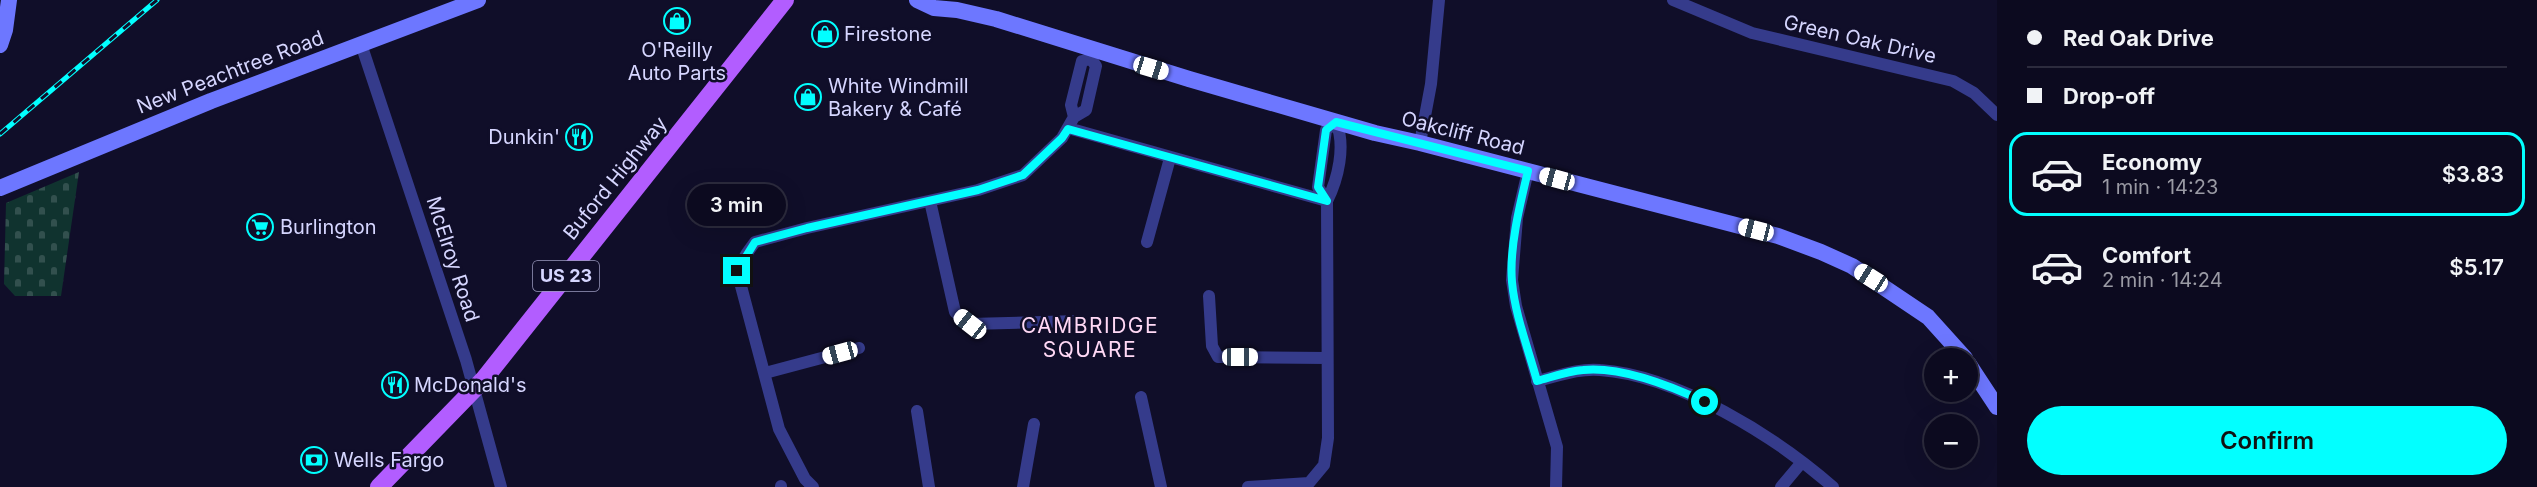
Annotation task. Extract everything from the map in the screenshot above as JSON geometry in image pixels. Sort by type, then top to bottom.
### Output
[{"type":"main road","points":[[0,45],[6,30],[9,0]]},
{"type":"main road","name":"New Peachtree Road","points":[[0,188],[211,101],[478,0]]},
{"type":"main road","name":"Buford Highway","points":[[379,487],[475,388],[785,0]]},
{"type":"main road","name":"Oakcliff Road","points":[[917,0],[934,8],[954,5],[1092,54],[1375,133],[1778,236],[1852,266],[1928,317],[1956,348]]},
{"type":"main road","points":[[1978,378],[1997,407]]},
{"type":"street","points":[[1420,143],[1431,84],[1439,0]]},
{"type":"street","name":"Green Oak Drive","points":[[1673,0],[1752,33],[1933,74],[1953,81],[1974,93],[1997,115]]},
{"type":"street","name":"McElroy Road","points":[[361,44],[475,388],[501,487]]},
{"type":"street","points":[[813,487],[805,479],[779,429],[737,271],[755,242],[807,228],[978,190],[1023,175],[1062,138],[1068,129],[1074,117],[1071,105],[1082,61],[1092,54]]},
{"type":"street","points":[[1248,487],[1309,483],[1324,465],[1328,438],[1327,201],[1318,187],[1326,130],[1336,122]]},
{"type":"street","points":[[1068,129],[1327,201]]},
{"type":"street","points":[[1147,242],[1170,158]]},
{"type":"street","points":[[1528,171],[1517,218],[1512,280],[1516,306],[1557,447],[1556,487]]},
{"type":"street","points":[[930,201],[955,312],[970,324],[1079,321]]},
{"type":"street","points":[[1209,296],[1212,346],[1218,357],[1327,358]]},
{"type":"street","points":[[765,373],[859,348]]},
{"type":"street","points":[[1537,381],[1582,370],[1601,370],[1670,386],[1723,410],[1802,462],[1833,487]]},
{"type":"street","points":[[1141,397],[1161,487]]},
{"type":"street","points":[[917,411],[929,487]]},
{"type":"street","points":[[1023,487],[1034,424]]},
{"type":"street","points":[[1781,487],[1802,462]]},
{"type":"green space","points":[[79,172],[61,296],[15,296],[4,284],[6,203]]},
{"type":"railway","points":[[0,134],[157,0]]},
{"type":"place","name":"O'Reilly Auto Parts","points":[[677,21]]},
{"type":"place","name":"Firestone","points":[[825,34]]},
{"type":"place","name":"White Windmill Bakery & Café","points":[[808,97]]},
{"type":"place","name":"Dunkin'","points":[[579,137]]},
{"type":"place","name":"Burlington","points":[[260,227]]},
{"type":"place","name":"McDonald's","points":[[395,385]]},
{"type":"place","name":"Wells Fargo","points":[[314,460]]},
{"type":"district","name":"CAMBRIDGE SQUARE","points":[[1090,338]]},
{"type":"route","points":[[737,271],[755,242],[807,228],[978,190],[1023,175],[1062,138],[1068,129],[1327,201],[1318,187],[1326,130],[1336,122],[1528,171],[1517,218],[1512,280],[1516,306],[1537,381],[1582,370],[1601,370],[1670,386],[1705,402]]}]
